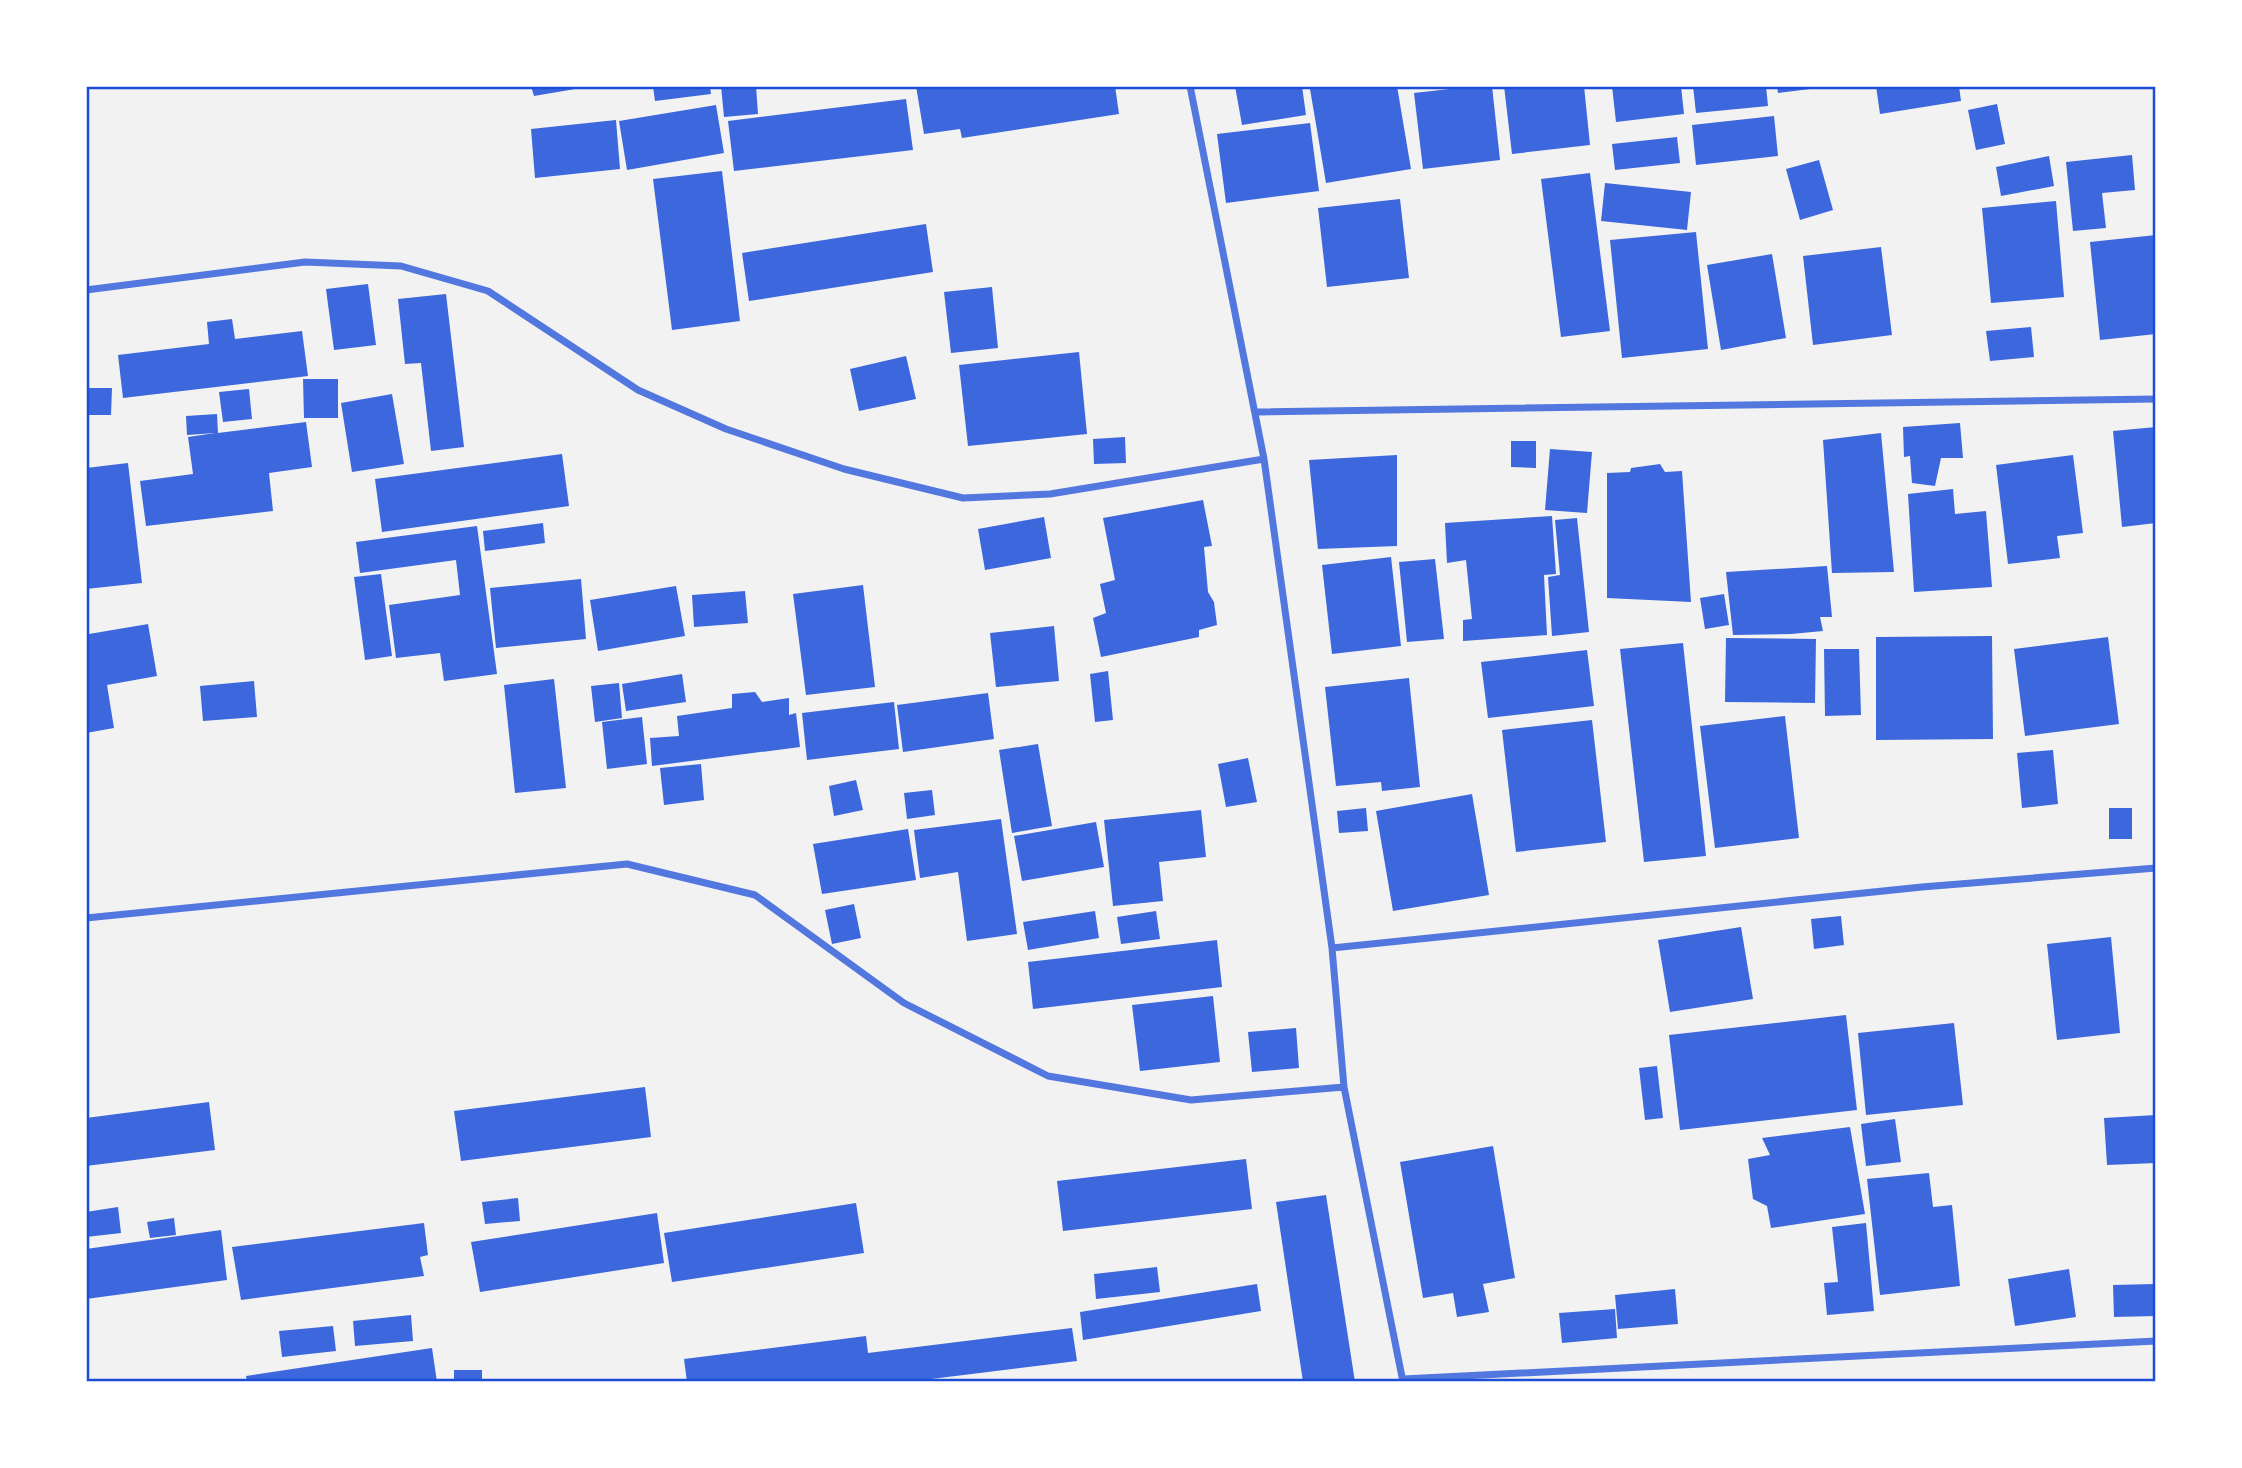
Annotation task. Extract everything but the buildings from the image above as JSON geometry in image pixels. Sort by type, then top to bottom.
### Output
[{"type":"street","points":[[1190,86],[1264,458],[1332,948],[1343,1087],[1403,1380],[2156,1341]]},
{"type":"street","points":[[86,290],[305,262],[401,266],[488,291],[638,390],[726,429],[844,469],[963,498],[1050,494],[1264,458]]},
{"type":"street","points":[[1255,412],[2156,399]]},
{"type":"street","points":[[86,918],[627,864],[755,895],[904,1003],[1048,1076],[1191,1100],[1343,1087]]},
{"type":"street","points":[[1332,948],[1922,887],[2156,868]]}]
